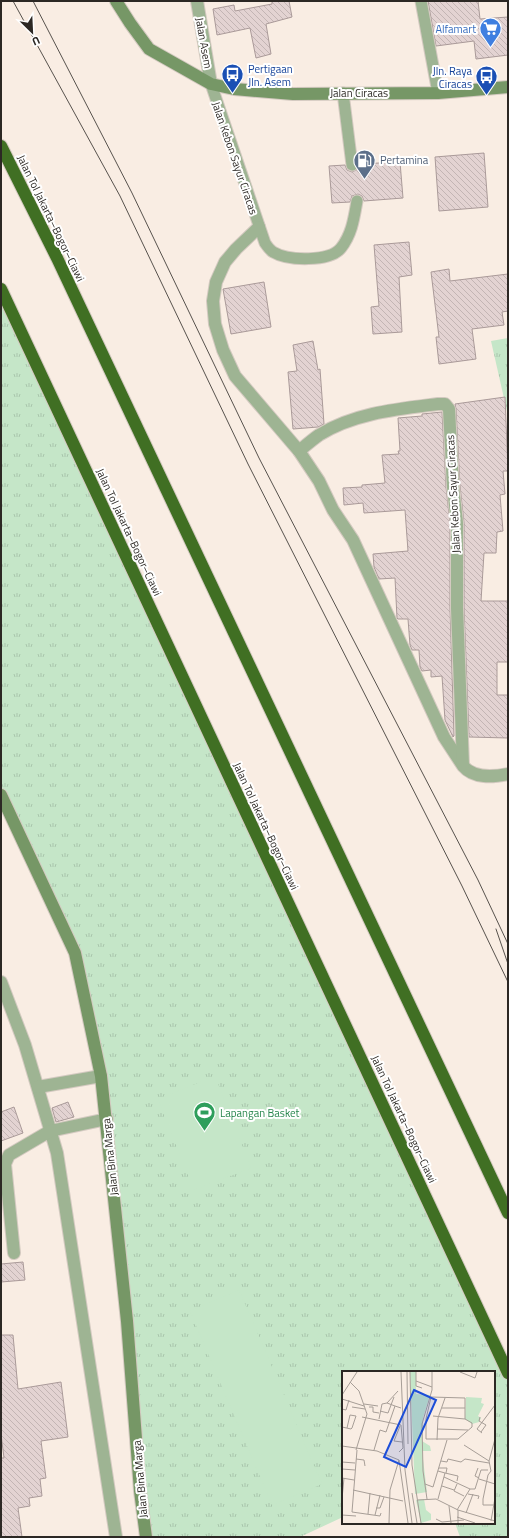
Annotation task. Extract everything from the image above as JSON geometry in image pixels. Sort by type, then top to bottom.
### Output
[{"type":"highway","name":"Jalan Tol Jakarta–Bogor–Ciawi","points":[[1,146],[57,258],[508,1213]]},
{"type":"highway","name":"Jalan Tol Jakarta–Bogor–Ciawi","points":[[1,290],[508,1373]]},
{"type":"street","name":"Jalan Ciracas","points":[[116,1],[149,49],[211,84],[234,89],[293,94],[438,93],[508,87]]},
{"type":"street","name":"Jalan Asem","points":[[197,1],[211,84]]},
{"type":"street","name":"Jalan Kebon Sayur Ciracas","points":[[259,227],[225,262],[216,282],[213,301],[215,324],[223,350],[234,376],[299,451],[319,480],[333,510],[353,540],[444,737],[463,766],[475,775],[496,777],[508,774]]},
{"type":"street","name":"Jalan Kebon Sayur Ciracas","points":[[299,451],[319,435],[339,425],[382,411],[438,404],[445,404],[449,409],[453,487],[457,523],[457,608],[463,766]]},
{"type":"street","name":"Jalan Bina Marga","points":[[1,795],[75,953],[101,1076],[107,1119],[127,1321],[140,1491],[146,1537]]},
{"type":"street","points":[[1,982],[25,1045],[57,1153],[116,1537]]},
{"type":"street","points":[[38,1087],[101,1076]]},
{"type":"street","points":[[14,1253],[5,1164],[6,1159],[13,1152],[50,1130],[107,1119]]},
{"type":"lane","points":[[421,1],[438,93]]},
{"type":"lane","name":"Jalan Kebon Sayur Ciracas","points":[[211,84],[259,227]]},
{"type":"lane","points":[[343,93],[352,165]]},
{"type":"lane","points":[[259,227],[265,243],[273,252],[288,257],[321,258],[340,249],[350,234],[357,201]]},
{"type":"green space","points":[[1,289],[508,1373],[508,1537],[460,1537],[455,1524],[495,1524],[495,1371],[342,1371],[342,1517],[300,1537],[147,1537],[101,1076],[75,953],[1,799]]},
{"type":"green space","points":[[508,338],[508,416],[491,341]]},
{"type":"green space","name":"Lapangan Basket","points":[[215,1076],[251,1168],[194,1190],[158,1099]]},
{"type":"green space","points":[[239,1290],[322,1484],[272,1505],[190,1311]]},
{"type":"building","points":[[272,1],[289,1],[292,17],[266,24],[271,54],[256,58],[250,28],[217,35],[213,9],[234,5],[235,11],[272,4]]},
{"type":"building","points":[[428,1],[478,1],[480,19],[508,17],[508,55],[476,59],[474,41],[436,46]]},
{"type":"building","points":[[484,153],[488,207],[439,211],[435,157]]},
{"type":"building","points":[[400,162],[403,198],[364,201],[362,196],[358,194],[352,196],[350,202],[332,203],[329,166],[345,165],[347,170],[352,172],[356,170],[359,164]]},
{"type":"building","points":[[409,242],[412,275],[399,277],[402,332],[373,334],[371,307],[379,306],[374,245]]},
{"type":"building","points":[[449,269],[450,281],[508,274],[508,311],[502,312],[504,325],[472,329],[476,359],[439,364],[436,337],[439,337],[431,272]]},
{"type":"building","points":[[264,282],[271,327],[231,334],[223,289]]},
{"type":"building","points":[[313,341],[318,370],[320,369],[324,424],[318,427],[293,429],[288,372],[297,371],[293,345]]},
{"type":"building","points":[[505,397],[508,471],[503,471],[505,494],[500,495],[503,531],[497,532],[496,553],[484,553],[481,601],[508,601],[508,662],[497,662],[497,695],[508,695],[508,738],[469,737],[464,608],[464,523],[455,404]]},
{"type":"building","points":[[442,412],[446,487],[450,523],[453,737],[445,720],[442,676],[431,677],[431,670],[422,671],[420,667],[419,650],[412,650],[410,645],[408,619],[397,618],[395,578],[379,579],[374,567],[373,554],[408,551],[405,510],[364,513],[363,503],[344,505],[343,488],[362,487],[362,485],[385,483],[382,455],[399,454],[398,451],[400,451],[398,418],[422,416],[422,414]]},
{"type":"building","points":[[68,1102],[74,1117],[56,1122],[52,1108]]},
{"type":"building","points":[[14,1107],[23,1133],[1,1141],[1,1112]]},
{"type":"building","points":[[23,1262],[25,1280],[1,1282],[1,1264]]},
{"type":"building","points":[[1,1335],[13,1335],[18,1389],[61,1382],[68,1437],[41,1441],[46,1478],[40,1479],[42,1496],[29,1498],[30,1506],[18,1508],[22,1537],[1,1537],[1,1458],[4,1458],[1,1434]]},
{"type":"tram line","points":[[13,1],[120,196],[248,464],[462,886],[508,982]]},
{"type":"tram line","points":[[33,1],[132,193],[259,458],[478,880],[508,944]]},
{"type":"tram line","points":[[496,929],[508,964]]},
{"type":"place","name":"Alfamart","points":[[491,48]]},
{"type":"place","name":"Pertigaan Jln. Asem","points":[[233,94]]},
{"type":"place","name":"Jln. Raya Ciracas","points":[[487,96]]},
{"type":"place","name":"Pertamina","points":[[365,180]]},
{"type":"place","name":"Lapangan Basket","points":[[205,1132]]}]
